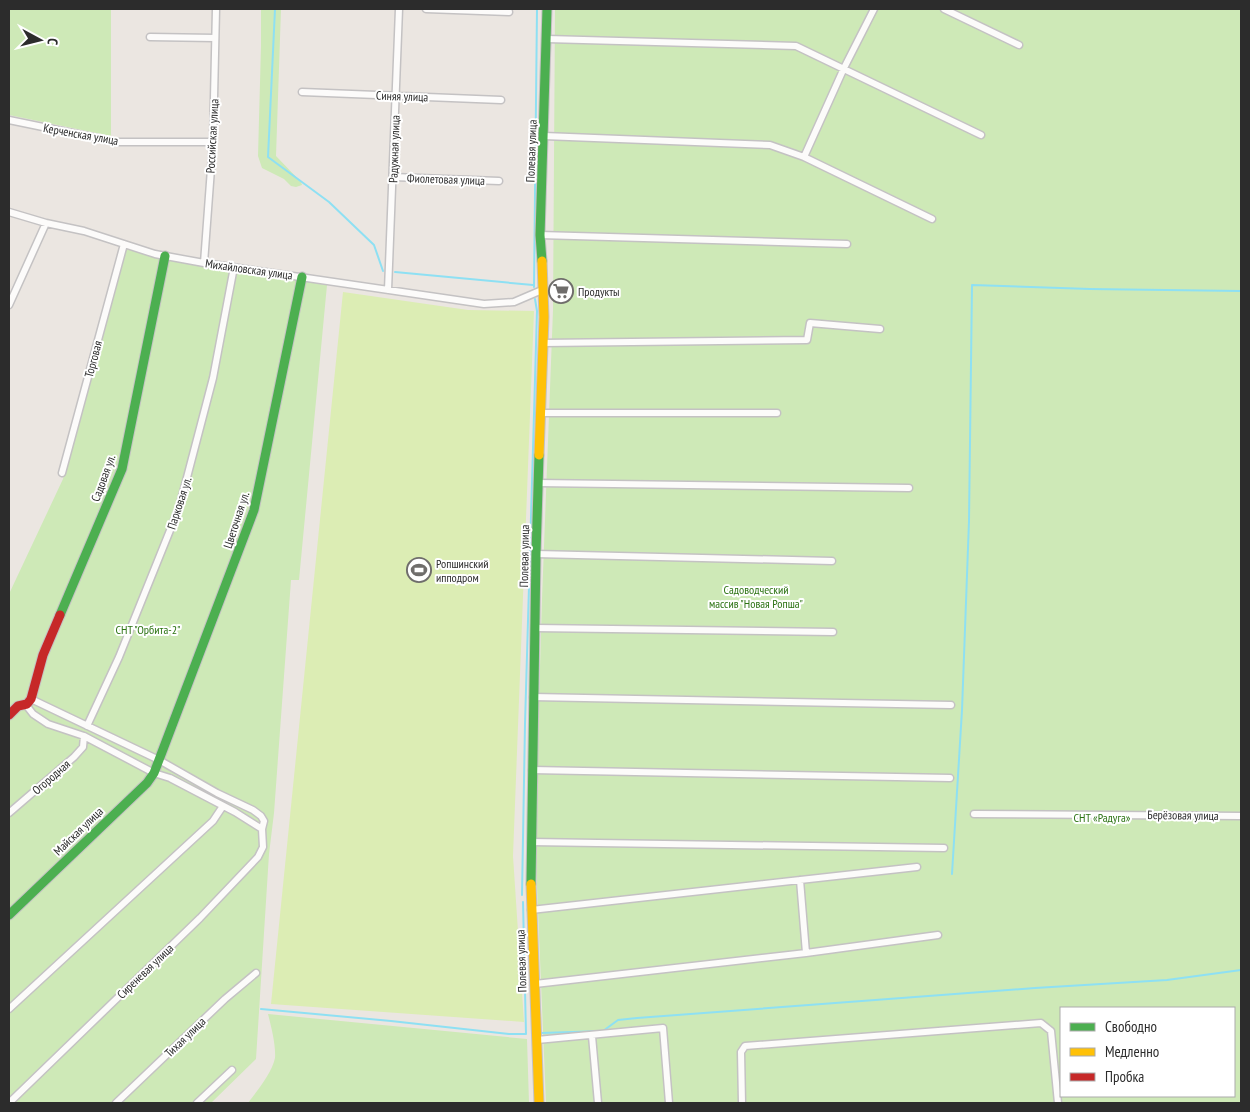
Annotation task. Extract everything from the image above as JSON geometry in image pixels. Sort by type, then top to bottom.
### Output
[{"type":"street","name":"Российская улица","points":[[204,263],[213,142],[216,9]]},
{"type":"street","name":"Радужная улица","points":[[388,290],[399,9]]},
{"type":"street","points":[[426,9],[509,12]]},
{"type":"street","name":"Полевая улица","points":[[539,1103],[531,842],[536,554],[544,317],[540,235],[547,9]]},
{"type":"street","points":[[804,157],[844,68],[874,9]]},
{"type":"street","points":[[944,9],[1018,45]]},
{"type":"street","points":[[150,37],[215,38]]},
{"type":"street","points":[[547,39],[796,46],[981,135]]},
{"type":"street","name":"Синяя улица","points":[[302,92],[502,100]]},
{"type":"street","name":"Керченская улица","points":[[9,120],[116,142],[213,142]]},
{"type":"street","points":[[544,136],[770,145],[804,157],[932,219]]},
{"type":"street","name":"Фиолетовая улица","points":[[393,176],[499,181]]},
{"type":"street","name":"Михайловская улица","points":[[9,212],[46,223],[84,231],[165,256],[388,290],[484,304],[514,302],[542,290]]},
{"type":"street","points":[[9,305],[46,223]]},
{"type":"street","points":[[540,235],[846,244]]},
{"type":"street","name":"Торговая","points":[[62,473],[124,244]]},
{"type":"street","name":"Садовая ул.","points":[[29,702],[43,655],[122,469],[165,256]]},
{"type":"street","name":"Парковая ул.","points":[[88,726],[119,657],[180,508],[213,378],[234,267]]},
{"type":"street","name":"Цветочная ул.","points":[[159,760],[254,510],[302,277]]},
{"type":"street","points":[[543,344],[808,340],[810,323],[880,329]]},
{"type":"street","points":[[541,413],[777,413]]},
{"type":"street","points":[[538,483],[909,488]]},
{"type":"street","points":[[536,554],[832,561]]},
{"type":"street","points":[[535,628],[833,632]]},
{"type":"street","points":[[533,697],[951,705]]},
{"type":"street","points":[[9,715],[18,706],[29,702],[88,726],[159,760],[253,810],[261,816],[264,822],[262,829],[170,778],[154,773],[84,736],[48,724],[33,714],[29,702]]},
{"type":"street","name":"Огородная","points":[[9,813],[74,757],[83,747],[84,736]]},
{"type":"street","name":"Майская улица","points":[[9,915],[147,783],[154,773],[159,760]]},
{"type":"street","points":[[532,770],[950,778]]},
{"type":"street","points":[[9,1009],[213,820],[223,806]]},
{"type":"street","name":"Берёзовая улица","points":[[974,814],[1241,816]]},
{"type":"street","name":"Сиреневая улица","points":[[9,1103],[200,918],[258,857],[263,847],[262,829]]},
{"type":"street","points":[[531,842],[944,848]]},
{"type":"street","points":[[532,910],[917,867]]},
{"type":"street","points":[[800,880],[806,953]]},
{"type":"street","points":[[535,984],[806,953],[938,935]]},
{"type":"street","name":"Тихая улица","points":[[116,1103],[225,999],[256,973]]},
{"type":"street","points":[[742,1103],[741,1052],[745,1046],[1041,1023],[1051,1032],[1058,1103]]},
{"type":"street","points":[[537,1040],[662,1028],[669,1103]]},
{"type":"street","points":[[592,1036],[598,1103]]},
{"type":"street","points":[[197,1103],[232,1070]]},
{"type":"green space","points":[[9,9],[111,9],[111,136],[9,115]]},
{"type":"green space","points":[[261,9],[281,9],[276,156],[301,182],[302,185],[296,187],[291,186],[284,179],[262,168],[258,156]]},
{"type":"green space","name":"Садоводческий массив \"Новая Ропша\"","points":[[555,9],[1241,9],[1241,1103],[546,1103],[535,838],[553,310]]},
{"type":"green space","name":"СНТ \"Орбита-2\"","points":[[126,247],[156,257],[327,285],[299,580],[291,580],[274,813],[269,854],[256,1059],[211,1103],[9,1103],[9,594],[63,479]]},
{"type":"green space","name":"Ропшинский ипподром","points":[[343,292],[468,310],[534,311],[513,856],[524,1022],[271,1004]]},
{"type":"green space","points":[[268,1014],[527,1039],[529,1103],[248,1103],[268,1076],[275,1058],[274,1042]]},
{"type":"waterway","points":[[275,9],[268,157],[329,202],[374,245],[383,271]]},
{"type":"waterway","points":[[534,287],[537,9]]},
{"type":"waterway","points":[[395,272],[533,285]]},
{"type":"waterway","points":[[952,874],[962,710],[969,521],[972,285],[1241,291]]},
{"type":"waterway","points":[[522,895],[537,311],[535,299]]},
{"type":"waterway","points":[[261,1009],[509,1034],[526,1034],[523,902]]},
{"type":"waterway","points":[[541,1033],[603,1031],[618,1020],[637,1018],[1167,980],[1241,970]]},
{"type":"traffic: fast","points":[[542,261],[540,235],[547,9]]},
{"type":"traffic: fast","points":[[60,615],[122,469],[165,256]]},
{"type":"traffic: fast","points":[[9,915],[147,783],[154,773],[254,510],[302,277]]},
{"type":"traffic: fast","points":[[531,884],[539,455]]},
{"type":"traffic: slow","points":[[539,455],[544,317],[542,261]]},
{"type":"traffic: slow","points":[[531,884],[539,1103]]},
{"type":"traffic: jam","points":[[9,715],[18,706],[27,704],[31,699],[43,655],[60,615]]},
{"type":"place","name":"Продукты","points":[[561,291]]},
{"type":"place","name":"Ропшинский ипподром","points":[[419,570]]},
{"type":"park label","name":"СНТ «Радуга»","points":[[1102,817]]}]
